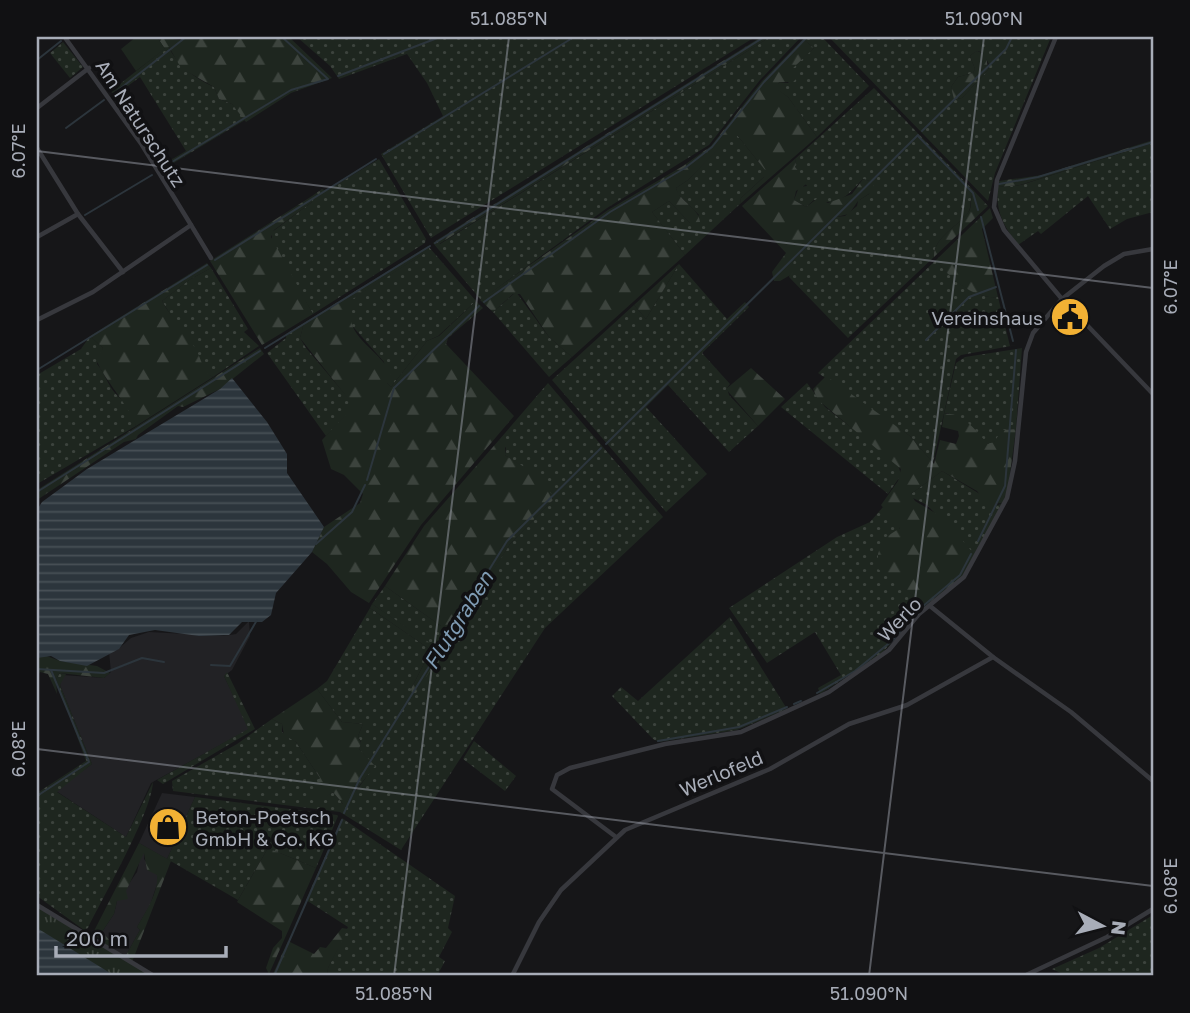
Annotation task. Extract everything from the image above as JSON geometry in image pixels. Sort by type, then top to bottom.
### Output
[{"type":"street","points":[[1056,37],[997,180],[994,202],[1004,230],[1062,299],[1153,394]]},
{"type":"street","name":"Am Naturschutz","points":[[66,39],[89,68],[211,258]]},
{"type":"street","points":[[37,108],[89,68]]},
{"type":"street","points":[[37,148],[78,214],[123,272]]},
{"type":"street","points":[[37,237],[78,214]]},
{"type":"street","points":[[37,320],[83,297],[191,225]]},
{"type":"street","name":"Werlo","points":[[616,837],[552,789],[559,772],[665,744],[741,732],[836,688],[880,657],[968,572],[1007,498],[1015,461],[1028,343],[1062,299],[1118,256],[1153,248]]},
{"type":"street","points":[[930,606],[993,657],[1071,712],[1153,781]]},
{"type":"street","name":"Werlofeld","points":[[512,976],[527,943],[553,900],[616,837],[677,807],[770,769],[849,723],[907,705],[993,657]]},
{"type":"street","points":[[37,905],[154,976]]},
{"type":"street","points":[[1024,976],[1107,937],[1153,909]]},
{"type":"shaded area","points":[[232,378],[267,422],[287,454],[287,473],[324,527],[312,552],[276,593],[271,615],[262,622],[242,622],[229,635],[199,636],[155,630],[129,635],[119,649],[87,666],[60,661],[51,656],[37,658],[37,510],[42,502],[87,469],[220,389]]},
{"type":"shaded area","points":[[249,621],[250,636],[232,670],[224,676],[249,729],[151,783],[126,837],[56,791],[92,764],[60,685],[63,675],[104,678],[111,672],[109,652],[117,650],[131,638],[149,632],[223,636],[236,634]]},
{"type":"shaded area","points":[[162,793],[195,797],[167,859],[139,843]]},
{"type":"shaded area","points":[[144,853],[144,859],[157,875],[158,881],[150,905],[137,927],[140,930],[125,957],[109,948],[102,932],[114,914],[117,901],[137,872],[141,854]]},
{"type":"shaded area","points":[[37,928],[115,976],[37,976]]},
{"type":"green space","points":[[136,37],[157,37],[165,49],[136,71],[121,49]]},
{"type":"green space","points":[[157,37],[180,40],[184,37],[289,37],[332,78],[291,93],[246,122],[232,104],[219,99],[214,87],[181,68],[169,47],[165,49]]},
{"type":"green space","points":[[297,37],[755,37],[431,238],[381,154],[443,116],[427,83],[407,54],[339,79],[330,66]]},
{"type":"green space","points":[[761,37],[770,37],[439,244],[437,240]]},
{"type":"green space","points":[[770,37],[801,37],[760,80],[709,145],[607,208],[481,300],[433,243],[437,240],[440,244]]},
{"type":"green space","points":[[822,37],[869,86],[817,137],[788,97],[776,89],[779,82],[788,83],[795,73],[792,68],[814,48],[803,39]]},
{"type":"green space","points":[[829,37],[1051,37],[995,173],[988,201]],"holes":[[[976,51],[982,52],[989,64],[988,70],[962,98],[956,99],[951,87],[958,77],[973,73],[975,69],[970,56]]]},
{"type":"green space","points":[[803,39],[814,48],[793,68],[798,77],[793,82],[779,82],[777,89],[788,97],[817,137],[740,204],[741,198],[764,177],[765,170],[737,135],[732,135],[688,180],[676,188],[700,222],[690,223],[669,201],[652,212],[685,255],[572,357],[549,337],[520,294],[513,294],[493,312],[480,300],[608,210],[683,166],[711,146],[762,81]]},
{"type":"green space","points":[[63,42],[83,67],[70,78],[50,53]]},
{"type":"green space","points":[[168,46],[182,65],[200,80],[214,87],[219,99],[232,104],[245,120],[162,170],[159,167],[186,151],[140,77],[114,96],[111,91]]},
{"type":"green space","points":[[976,51],[986,54],[988,70],[962,98],[954,99],[951,87],[958,77],[973,73],[975,69],[970,56]]},
{"type":"green space","points":[[874,88],[974,191],[968,213],[937,244],[934,257],[848,338],[789,277],[794,259],[836,217],[845,216],[857,206],[858,201],[869,194],[873,182],[863,179],[837,201],[814,200],[806,207],[794,200],[799,187],[807,186],[795,167],[796,158]]},
{"type":"green space","points":[[732,134],[737,135],[765,170],[766,175],[741,198],[740,204],[685,255],[652,212],[669,201],[690,223],[699,215],[678,194],[676,188],[688,180]]},
{"type":"green space","points":[[1153,140],[1153,143],[1020,185],[998,187],[999,181],[1042,175]]},
{"type":"green space","points":[[1153,143],[1153,212],[1127,219],[1110,229],[1088,196],[1041,234],[1038,231],[1018,245],[999,211],[998,187],[1021,185]]},
{"type":"green space","points":[[796,158],[795,167],[808,183],[796,191],[794,200],[806,207],[818,198],[828,203],[852,194],[863,179],[873,182],[873,191],[858,201],[849,214],[836,217],[794,258],[792,274],[780,281],[774,281],[772,272],[786,253],[742,206]]},
{"type":"green space","points":[[379,159],[426,239],[425,243],[313,314],[272,243],[272,232],[312,202],[312,196],[322,189],[326,191]]},
{"type":"green space","points":[[974,191],[988,206],[934,257],[937,244],[969,211]]},
{"type":"green space","points":[[312,196],[312,202],[274,230],[271,237],[313,314],[262,345],[210,261]]},
{"type":"green space","points":[[990,208],[993,218],[982,229],[998,297],[980,295],[963,286],[936,260]]},
{"type":"green space","points":[[428,246],[476,301],[438,336],[427,341],[391,387],[387,383],[384,362],[348,321],[350,300],[423,254],[420,251]]},
{"type":"green space","points":[[420,251],[423,254],[351,300],[351,322],[355,331],[388,368],[391,375],[387,383],[391,387],[427,341],[439,336],[476,301],[483,308],[448,338],[446,344],[514,416],[421,525],[369,603],[351,592],[327,564],[312,552],[324,527],[360,503],[363,494],[344,475],[331,469],[322,440],[354,406],[300,338],[304,323]]},
{"type":"green space","points":[[936,260],[955,280],[972,291],[998,297],[1010,346],[1022,344],[961,355],[956,359],[933,463],[910,436],[818,373]]},
{"type":"green space","points":[[207,263],[211,268],[189,280],[162,301],[194,347],[205,370],[213,377],[136,426],[97,361],[103,348],[90,336]]},
{"type":"green space","points":[[679,264],[727,319],[745,302],[749,307],[702,353],[730,384],[727,388],[729,395],[758,426],[729,452],[668,385],[646,407],[707,474],[666,512],[552,380],[634,305],[646,319]]},
{"type":"green space","points":[[679,264],[646,319],[634,305]]},
{"type":"green space","points":[[211,268],[248,329],[244,332],[259,346],[213,377],[207,374],[162,301],[189,280]]},
{"type":"green space","points":[[516,292],[549,337],[572,357],[549,377],[493,312]]},
{"type":"green space","points":[[304,323],[300,338],[306,348],[355,406],[326,436],[267,353],[286,338],[286,334]]},
{"type":"green space","points":[[90,336],[103,348],[97,364],[131,412],[136,426],[37,484],[37,375],[81,349]]},
{"type":"green space","points":[[260,348],[264,354],[220,389],[183,407],[178,406],[136,439],[124,442],[37,500],[37,490]]},
{"type":"green space","points":[[1022,348],[1016,429],[1008,429],[992,444],[988,444],[948,413],[944,414],[956,363],[965,357]]},
{"type":"green space","points":[[751,368],[785,399],[758,426],[726,389]]},
{"type":"green space","points":[[826,376],[910,436],[934,464],[940,440],[956,444],[959,436],[958,431],[942,427],[944,414],[963,419],[988,444],[994,442],[1002,430],[1016,429],[1008,488],[1003,503],[987,504],[977,491],[942,471],[911,494],[915,501],[942,517],[975,555],[963,576],[926,605],[878,569],[878,554],[883,539],[900,528],[881,505],[898,481],[901,469],[818,400],[813,389]]},
{"type":"green space","points":[[548,383],[663,517],[545,628],[401,850],[340,812],[173,791],[172,781],[237,744],[272,719],[282,724],[282,732],[296,742],[320,778],[319,800],[333,792],[343,804],[351,791],[357,790],[374,766],[359,749],[361,742],[358,736],[363,724],[342,722],[317,689],[327,681],[370,608],[431,650],[411,689],[450,637],[510,544],[553,500],[540,479],[505,455],[506,448],[499,440]]},
{"type":"green space","points":[[807,383],[825,407],[898,464],[901,475],[888,494],[781,407]]},
{"type":"green space","points":[[499,440],[505,445],[505,455],[540,479],[553,500],[510,544],[416,693],[412,693],[411,689],[431,650],[370,608],[372,604],[436,647],[441,641],[441,626],[385,586],[424,526]]},
{"type":"green space","points":[[942,471],[998,505],[1003,503],[975,555],[927,505],[911,497],[911,494]]},
{"type":"green space","points":[[883,507],[901,525],[897,533],[889,535],[904,588],[926,605],[880,655],[820,694],[818,688],[841,675],[815,632],[767,663],[729,608],[837,537],[870,522]]},
{"type":"green space","points":[[385,586],[441,626],[441,640],[436,648],[372,604]]},
{"type":"green space","points":[[730,617],[787,709],[737,730],[659,742],[653,739],[612,696],[621,687],[638,701]]},
{"type":"green space","points":[[44,655],[60,661],[97,666],[110,673],[104,678],[60,673],[56,679],[57,694],[48,674],[40,672],[37,677],[37,658]]},
{"type":"green space","points":[[227,672],[255,729],[163,784],[157,780],[248,729],[224,676]]},
{"type":"green space","points":[[60,673],[66,674],[60,685],[92,764],[57,792],[126,837],[153,782],[136,834],[88,928],[84,930],[37,896],[37,793],[86,761],[56,679]]},
{"type":"green space","points":[[317,689],[342,722],[363,724],[358,736],[361,743],[359,749],[375,766],[356,790],[351,791],[344,805],[333,792],[318,802],[313,801],[311,794],[320,778],[296,742],[284,735],[282,724],[272,719]]},
{"type":"green space","points":[[474,741],[516,776],[505,791],[463,759]]},
{"type":"green space","points":[[195,797],[338,816],[316,868],[268,848],[238,900],[167,859]]},
{"type":"green space","points":[[342,818],[455,896],[448,928],[452,932],[439,957],[445,961],[437,976],[327,976],[328,968],[348,927],[306,900]]},
{"type":"green space","points":[[139,843],[171,861],[132,962],[125,957],[140,930],[137,927],[151,902],[157,882],[157,875],[147,870],[144,853],[126,891],[128,899],[117,901],[114,914],[102,932],[114,945],[109,948],[93,933]]},
{"type":"green space","points":[[268,848],[316,868],[269,974],[266,968],[273,948],[282,938],[282,931],[237,902]]},
{"type":"green space","points":[[37,903],[74,929],[157,976],[37,976]]},
{"type":"green space","points":[[1153,915],[1153,976],[1067,976],[1052,969],[1099,948]]},
{"type":"green space","points":[[342,928],[348,929],[328,968],[327,976],[272,976],[288,941],[314,954],[320,947],[326,948]]},
{"type":"waterway","points":[[112,95],[186,37]]},
{"type":"waterway","points":[[162,168],[291,90],[328,79],[282,37]]},
{"type":"waterway","points":[[338,76],[440,37]]},
{"type":"waterway","points":[[384,154],[574,37]]},
{"type":"waterway","points":[[435,243],[764,37]]},
{"type":"waterway","points":[[484,302],[610,212],[685,168],[712,147],[764,82],[807,37]]},
{"type":"waterway","points":[[922,131],[1006,49],[1012,37]]},
{"type":"waterway","points":[[37,60],[61,41]]},
{"type":"waterway","points":[[66,128],[104,100]]},
{"type":"waterway","points":[[606,444],[918,135]]},
{"type":"waterway","points":[[918,136],[973,193],[978,210]]},
{"type":"waterway","points":[[999,184],[1038,177],[1153,142]]},
{"type":"waterway","points":[[215,260],[376,159]]},
{"type":"waterway","points":[[85,215],[152,175]]},
{"type":"waterway","points":[[981,217],[1013,341]]},
{"type":"waterway","points":[[265,348],[430,246]]},
{"type":"waterway","points":[[37,370],[207,265]]},
{"type":"waterway","points":[[926,340],[969,297],[996,287]]},
{"type":"waterway","points":[[367,480],[394,388],[479,306]]},
{"type":"waterway","points":[[978,541],[1005,486],[1016,350]]},
{"type":"waterway","points":[[37,492],[260,351]]},
{"type":"waterway","name":"Flutgraben","points":[[344,813],[360,778],[507,541],[601,448]]},
{"type":"waterway","points":[[316,544],[352,512],[365,485]]},
{"type":"waterway","points":[[817,693],[855,671],[893,640],[916,612],[960,575],[971,554]]},
{"type":"waterway","points":[[211,665],[230,666],[257,620]]},
{"type":"waterway","points":[[37,669],[104,673],[142,658],[164,662]]},
{"type":"waterway","points":[[37,796],[89,762],[51,670]]},
{"type":"waterway","points":[[794,704],[801,701]]},
{"type":"waterway","points":[[658,741],[739,727],[787,707]]},
{"type":"waterway","points":[[274,976],[342,820]]},
{"type":"place","name":"Vereinshaus","points":[[1070,317]]},
{"type":"place","name":"Beton-Poetsch GmbH & Co. KG","points":[[168,827]]}]
